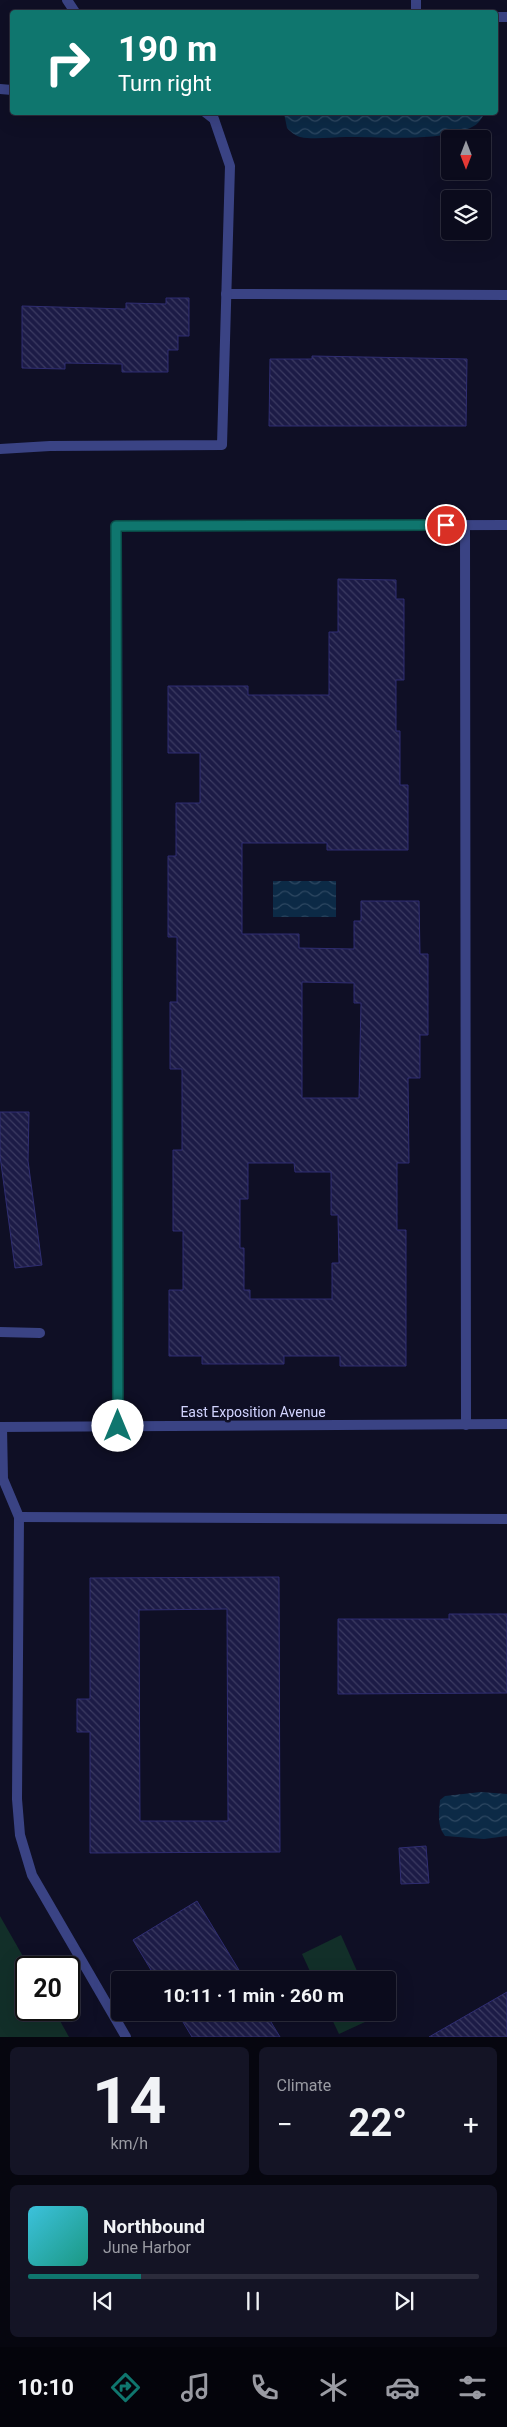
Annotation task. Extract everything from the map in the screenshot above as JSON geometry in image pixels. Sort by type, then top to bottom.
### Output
[{"type":"street","points":[[0,449],[50,446],[222,445],[230,166],[214,119],[209,115]]},
{"type":"street","points":[[226,294],[507,295]]},
{"type":"street","points":[[118,1426],[116,526],[507,524]]},
{"type":"street","points":[[465,525],[466,1425]]},
{"type":"street","points":[[0,1332],[40,1332]]},
{"type":"street","name":"East Exposition Avenue","points":[[1,1427],[507,1424]]},
{"type":"street","points":[[1,1427],[3,1480],[19,1517],[18,1799],[20,1835],[25,1856],[40,1892],[126,2037]]},
{"type":"street","points":[[19,1517],[507,1519]]},
{"type":"green space","points":[[0,1916],[23,1956],[15,1956],[15,2021],[60,2021],[69,2037],[0,2037]]},
{"type":"green space","points":[[341,1935],[357,1971],[310,1971],[302,1954]]},
{"type":"green space","points":[[333,2021],[367,2021],[339,2034]]},
{"type":"water","points":[[285,115],[483,115],[481,120],[473,127],[466,130],[441,130],[441,135],[436,136],[305,138],[287,128]]},
{"type":"water","points":[[273,881],[336,881],[336,917],[273,917]]},
{"type":"water","points":[[481,1792],[507,1794],[507,1836],[484,1839],[445,1836],[440,1824],[440,1800],[445,1796]]},
{"type":"building","points":[[166,298],[189,298],[189,336],[178,336],[178,350],[168,350],[168,372],[122,372],[122,364],[65,363],[65,369],[22,368],[22,306],[126,309],[126,303],[166,304]]},
{"type":"building","points":[[312,356],[467,359],[466,426],[269,426],[270,359],[312,359]]},
{"type":"building","points":[[338,579],[396,580],[396,599],[404,599],[404,680],[396,680],[396,731],[400,731],[400,785],[408,785],[408,850],[327,850],[327,843],[242,843],[242,934],[299,934],[299,948],[354,949],[354,921],[361,921],[361,901],[419,901],[420,954],[428,954],[428,1035],[420,1035],[420,1078],[408,1078],[409,1163],[397,1163],[397,1230],[406,1230],[406,1366],[340,1366],[340,1356],[284,1356],[284,1364],[202,1364],[202,1356],[169,1356],[169,1290],[183,1290],[183,1231],[173,1231],[173,1150],[182,1150],[182,1069],[170,1069],[170,1002],[177,1002],[177,937],[168,937],[168,856],[176,856],[176,803],[200,803],[200,753],[168,753],[168,686],[248,686],[248,695],[329,695],[329,632],[338,632]],"holes":[[[302,982],[354,983],[354,1003],[361,1003],[359,1098],[302,1098]],[[248,1163],[294,1163],[295,1172],[331,1172],[331,1215],[338,1215],[339,1263],[332,1263],[332,1299],[250,1299],[250,1290],[244,1290],[244,1248],[240,1248],[240,1199],[248,1199]]]},
{"type":"building","points":[[0,1112],[29,1112],[28,1161],[42,1265],[15,1268],[0,1156]]},
{"type":"building","points":[[279,1577],[280,1852],[90,1853],[90,1732],[77,1732],[77,1699],[90,1699],[90,1578]],"holes":[[[227,1609],[228,1821],[140,1821],[139,1610]]]},
{"type":"building","points":[[449,1614],[507,1614],[507,1693],[338,1694],[338,1619],[449,1619]]},
{"type":"building","points":[[426,1846],[429,1883],[401,1884],[399,1848]]},
{"type":"building","points":[[197,1901],[240,1971],[152,1971],[133,1940]]},
{"type":"building","points":[[507,1992],[507,2037],[429,2037]]},
{"type":"building","points":[[182,2021],[270,2021],[280,2037],[192,2037]]},
{"type":"route","points":[[118,1426],[116,526],[446,525]]}]
